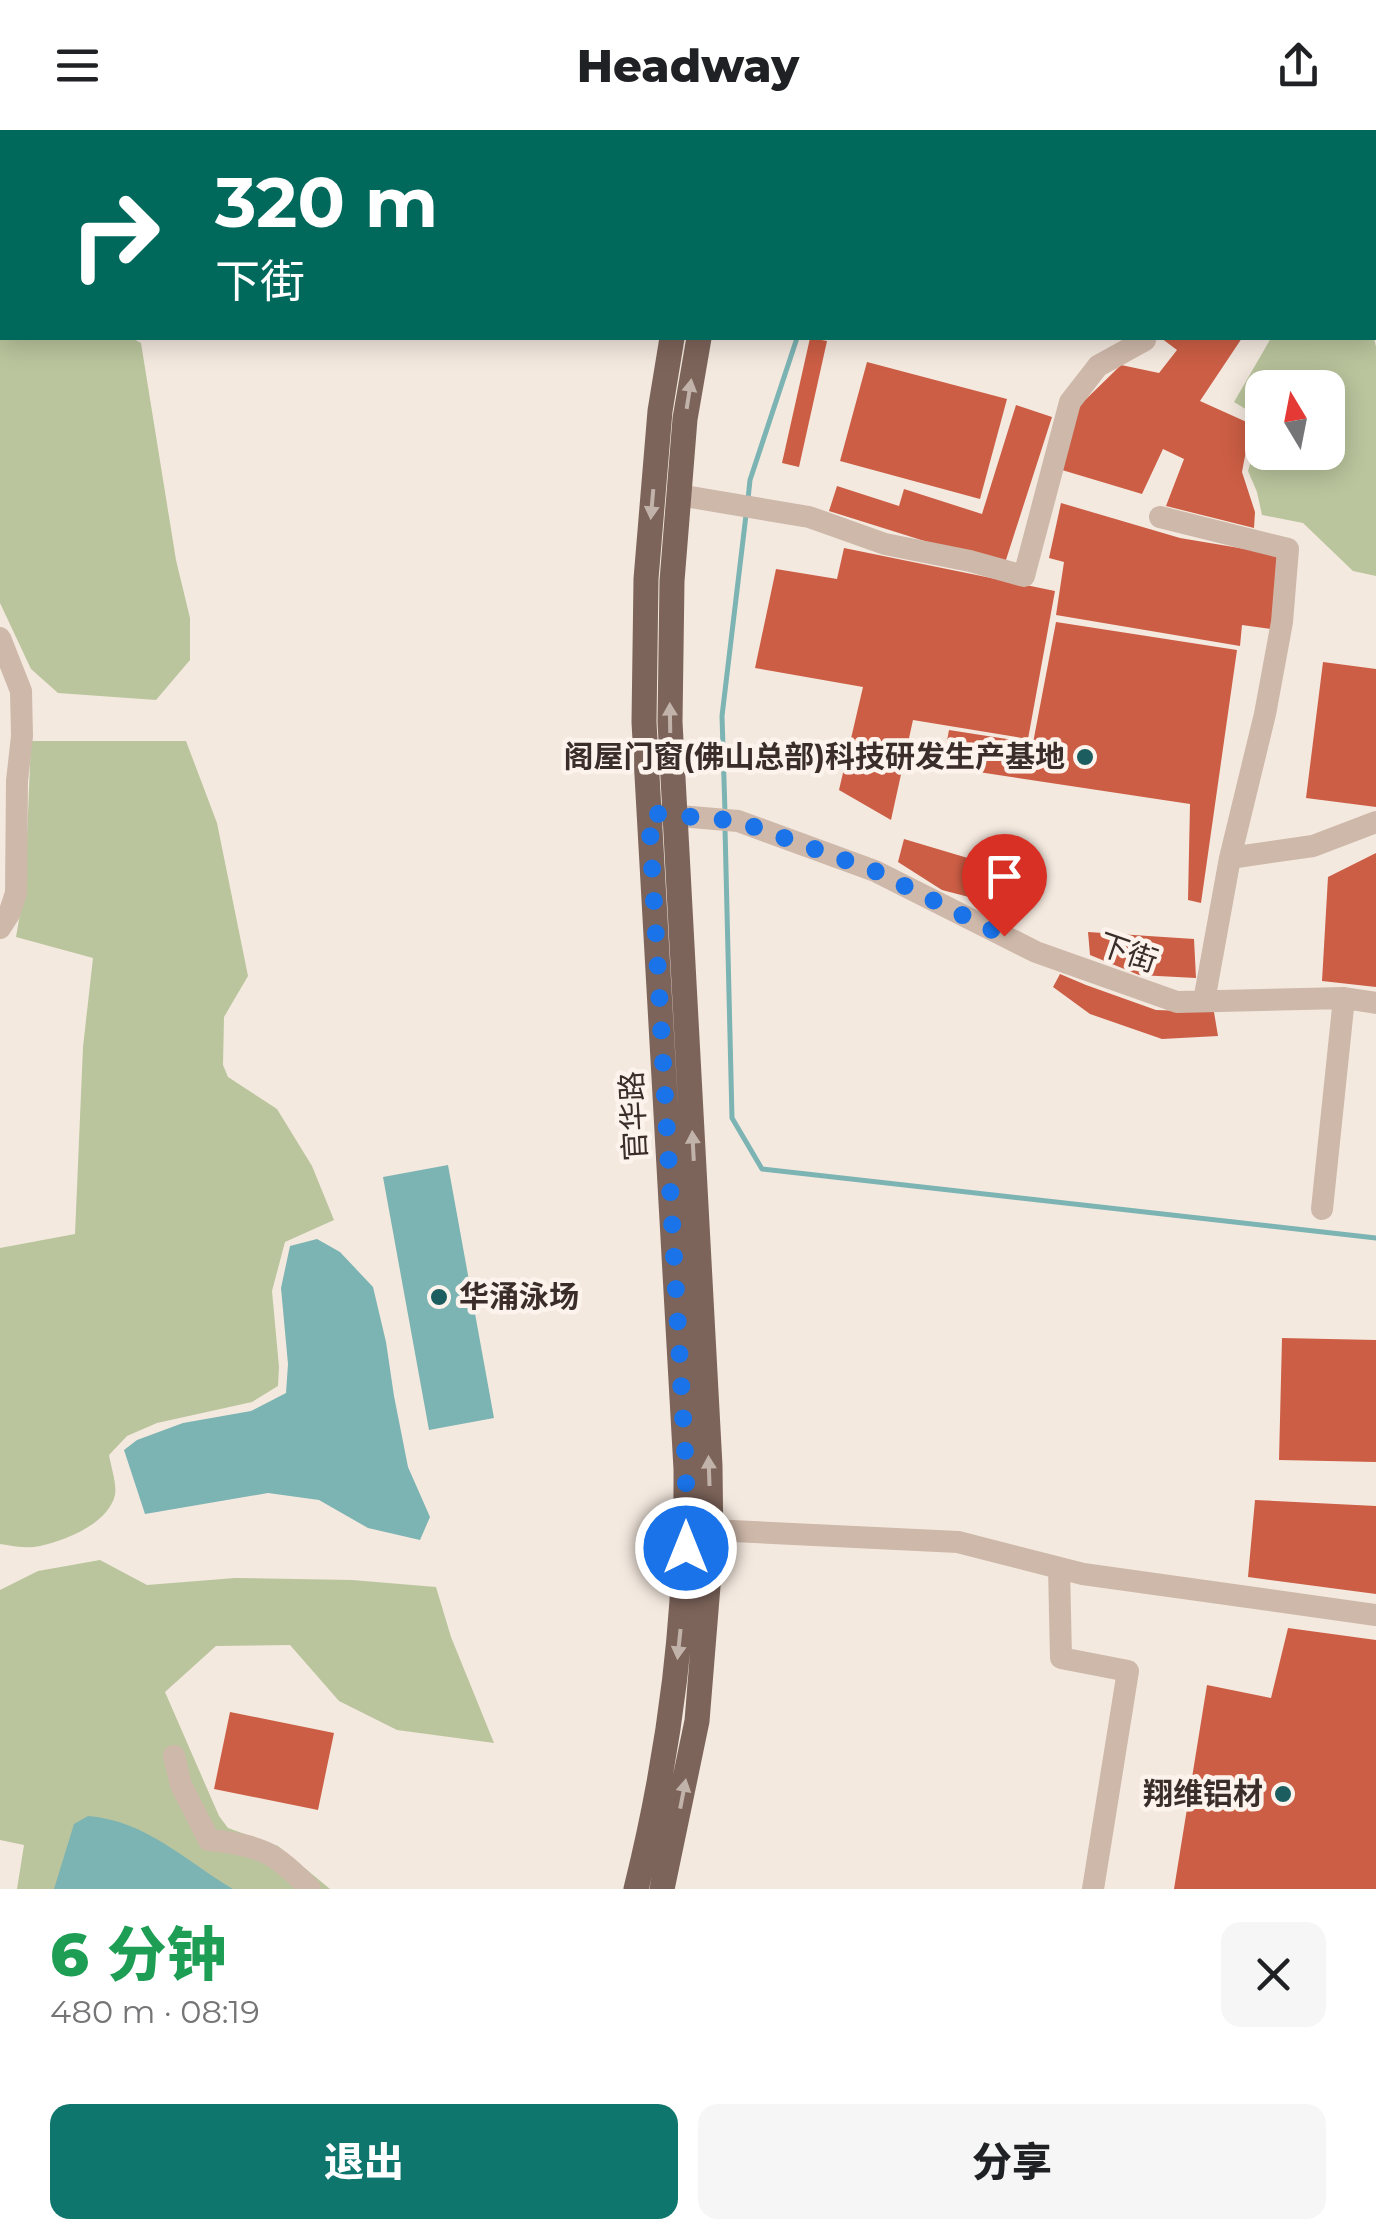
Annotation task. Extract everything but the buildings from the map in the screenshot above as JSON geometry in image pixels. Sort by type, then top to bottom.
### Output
[{"type":"main road","name":"官华路","points":[[662,1889],[697,1721],[710,1530],[710,1466],[662,814],[644,722],[646,579],[660,412],[672,340]]},
{"type":"main road","name":"官华路","points":[[636,1889],[672,1712],[686,1548],[662,814],[670,722],[672,581],[685,419],[698,340]]},
{"type":"street","points":[[679,496],[810,517],[886,544],[1024,576],[1070,402],[1098,366],[1145,340]]},
{"type":"street","points":[[1160,517],[1288,549],[1282,622],[1265,714],[1230,858],[1204,1001]]},
{"type":"street","points":[[0,638],[21,691],[22,736],[16,781],[16,893],[0,928]]},
{"type":"street","name":"下街","points":[[662,814],[738,821],[875,871],[1036,952],[1177,1002],[1344,998],[1376,1004]]},
{"type":"street","points":[[1230,858],[1312,846],[1376,822]]},
{"type":"street","points":[[1322,1209],[1344,998]]},
{"type":"street","points":[[710,1530],[958,1542],[1083,1574],[1376,1615]]},
{"type":"street","points":[[1059,1568],[1061,1658],[1128,1672],[1093,1889]]},
{"type":"street","points":[[174,1756],[181,1784],[209,1840],[247,1844],[285,1862],[310,1889]]},
{"type":"green space","points":[[0,340],[136,340],[141,343],[176,560],[190,618],[190,660],[156,700],[58,693],[31,669],[0,603]]},
{"type":"green space","points":[[1270,340],[1374,340],[1376,576],[1353,571],[1303,523],[1262,515],[1248,471],[1345,470],[1345,370],[1252,370]]},
{"type":"green space","points":[[1245,383],[1245,409],[1234,402]]},
{"type":"green space","points":[[31,741],[186,741],[217,823],[248,976],[224,1017],[223,1065],[228,1077],[277,1109],[312,1166],[334,1220],[285,1242],[272,1291],[278,1386],[252,1402],[157,1423],[127,1436],[109,1455],[115,1495],[104,1514],[73,1535],[30,1547],[0,1544],[0,1248],[75,1234],[83,1047],[93,958],[16,937],[25,885]]},
{"type":"green space","points":[[100,1560],[147,1585],[235,1578],[352,1580],[436,1587],[451,1637],[494,1743],[397,1730],[339,1701],[290,1645],[216,1646],[165,1692],[219,1816],[228,1828],[278,1846],[330,1889],[17,1889],[24,1845],[0,1840],[0,1590],[38,1571]]},
{"type":"water","name":"华涌泳场","points":[[448,1165],[494,1418],[429,1430],[383,1177]]},
{"type":"water","points":[[317,1239],[340,1252],[373,1287],[408,1467],[430,1517],[420,1540],[368,1528],[319,1500],[268,1493],[145,1514],[124,1450],[137,1440],[183,1423],[251,1411],[286,1393],[288,1364],[281,1288],[290,1246]]},
{"type":"water","points":[[88,1816],[129,1825],[147,1834],[233,1889],[54,1889],[74,1824]]},
{"type":"waterway","points":[[748,499],[750,480],[796,340]]},
{"type":"waterway","points":[[725,812],[722,716],[746,515]]},
{"type":"waterway","points":[[725,828],[732,1118],[762,1169],[1376,1238]]},
{"type":"place","name":"阁屋门窗(佛山总部)科技研发生产基地","points":[[1085,757]]},
{"type":"place","name":"华涌泳场","points":[[439,1297]]},
{"type":"place","name":"翔维铝材","points":[[1283,1794]]},
{"type":"route","points":[[686,1548],[686,1469],[649,813],[738,821],[875,871],[1004,936]]}]
